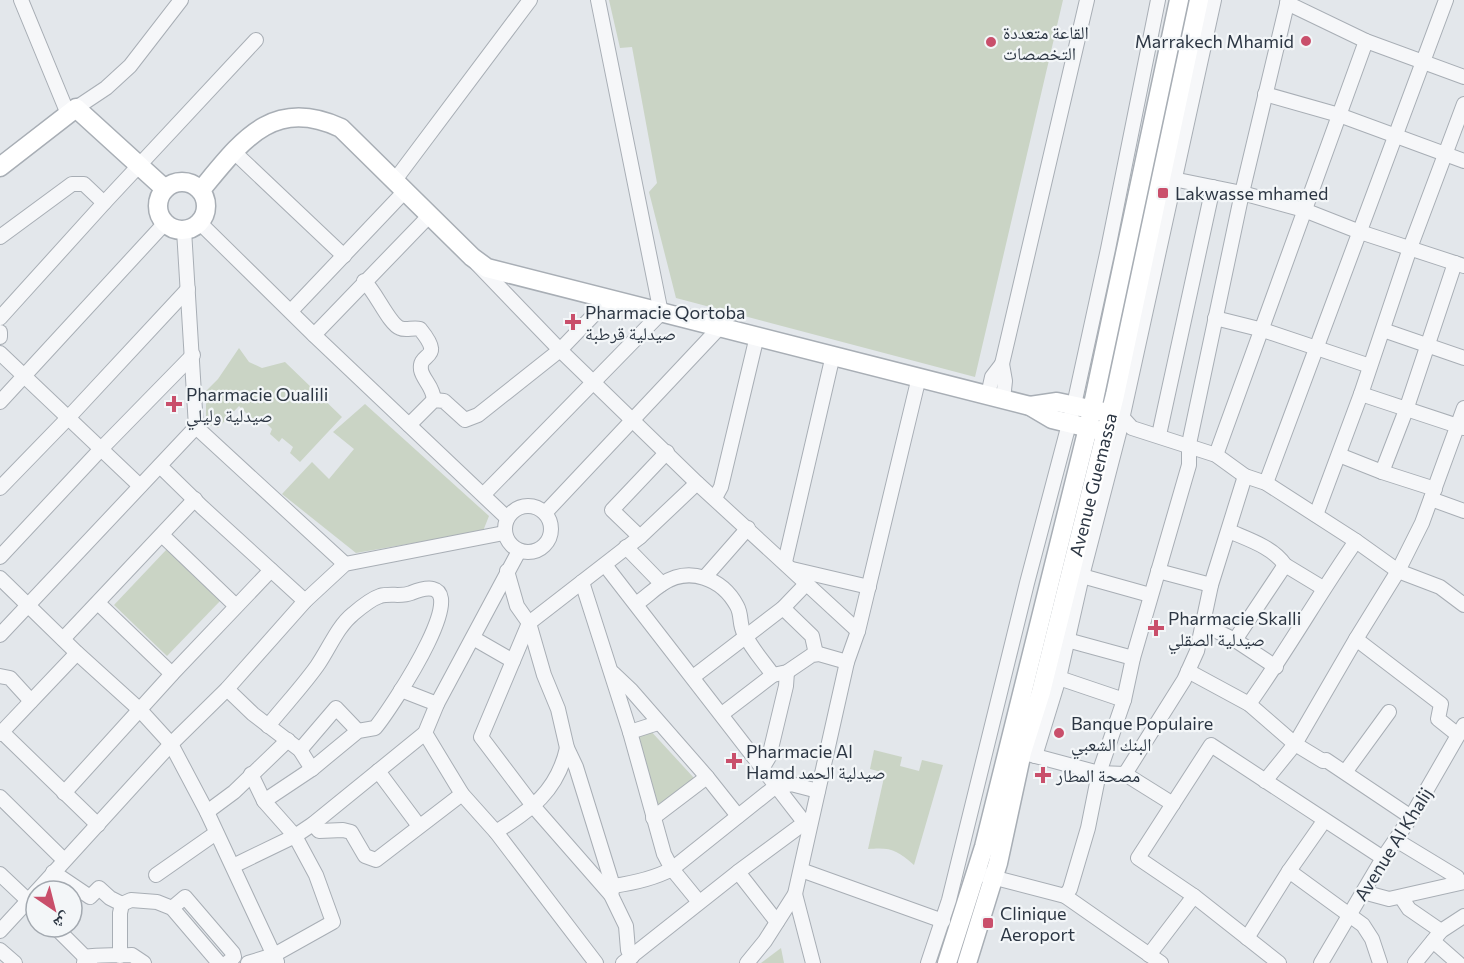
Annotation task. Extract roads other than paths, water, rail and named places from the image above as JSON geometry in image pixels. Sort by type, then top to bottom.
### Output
[{"type":"main road","name":"Avenue Guemassa","points":[[1114,417],[1179,0]]},
{"type":"main road","name":"Avenue Guemassa","points":[[947,963],[976,873],[1104,431],[1114,417],[1168,178],[1199,0]]},
{"type":"main road","points":[[0,167],[72,111],[165,189]]},
{"type":"main road","points":[[201,190],[233,151],[253,133],[278,120],[292,117],[316,118],[341,128],[429,216],[472,257],[487,268],[996,397],[1030,406],[1052,419],[1104,431]]},
{"type":"main road","points":[[181,182],[191,183],[201,190],[207,206],[204,217],[192,227],[172,228],[165,223],[159,214],[158,206],[160,195],[165,189],[174,183],[181,182]]},
{"type":"main road","points":[[1030,406],[1057,402],[1114,417]]},
{"type":"main road","name":"Avenue Guemassa","points":[[967,963],[995,877],[1029,754],[1044,681],[1104,431]]},
{"type":"street","points":[[21,0],[72,111],[106,88],[130,66],[182,0]]},
{"type":"street","points":[[291,311],[344,256],[400,186],[530,0]]},
{"type":"street","points":[[996,397],[1005,381],[1002,364],[1087,0]]},
{"type":"street","points":[[928,963],[943,921],[1074,405],[1158,0]]},
{"type":"street","points":[[1214,0],[1168,178],[1242,193],[1304,210],[1360,232],[1461,262],[1426,345],[1406,410],[1382,472]]},
{"type":"street","points":[[1266,483],[1446,0]]},
{"type":"street","points":[[484,494],[661,313],[596,1]]},
{"type":"street","points":[[1065,896],[1070,889],[1088,828],[1099,773],[1124,700],[1150,595],[1189,465],[1189,444],[1215,318],[1242,193],[1288,2],[1366,41],[1464,77]]},
{"type":"street","points":[[0,318],[256,40]]},
{"type":"street","points":[[1216,455],[1366,41]]},
{"type":"street","points":[[1265,94],[1340,115],[1464,161]]},
{"type":"street","points":[[1316,514],[1361,394],[1410,248],[1464,104]]},
{"type":"street","points":[[233,151],[344,256]]},
{"type":"street","points":[[1,239],[72,184],[84,184],[104,203]]},
{"type":"street","points":[[1159,435],[1213,187]]},
{"type":"street","points":[[314,335],[429,216]]},
{"type":"street","points":[[0,402],[165,223]]},
{"type":"street","points":[[192,227],[188,289],[196,427],[345,564]]},
{"type":"street","points":[[192,227],[291,311],[507,518]]},
{"type":"street","points":[[472,257],[505,295],[668,452],[697,483],[858,631]]},
{"type":"street","points":[[364,281],[376,294],[389,317],[398,327],[418,328],[431,344],[432,349],[421,366],[421,371],[431,386],[434,400],[409,425]]},
{"type":"street","points":[[0,488],[188,289]]},
{"type":"street","points":[[434,400],[444,401],[458,416],[465,420],[471,419],[505,395],[560,350],[608,300]]},
{"type":"street","points":[[1215,318],[1263,330],[1370,366]]},
{"type":"street","points":[[545,513],[720,327]]},
{"type":"street","points":[[1383,330],[1464,358]]},
{"type":"street","points":[[0,332],[0,337]]},
{"type":"street","points":[[715,498],[721,487],[757,336]]},
{"type":"street","points":[[0,353],[140,486]]},
{"type":"street","points":[[0,557],[193,355]]},
{"type":"street","points":[[788,565],[833,355]]},
{"type":"street","points":[[747,963],[795,894],[809,820],[869,587],[919,377]]},
{"type":"street","points":[[1361,394],[1461,428]]},
{"type":"street","points":[[1265,781],[1295,744],[1398,571],[1422,523],[1461,428],[1464,408]]},
{"type":"street","points":[[1173,804],[1125,774],[1099,773],[1029,754],[1059,678],[1082,576],[1104,431],[1114,417],[1216,455],[1245,476],[1266,483],[1316,514],[1398,571],[1440,587],[1464,605]]},
{"type":"street","points":[[0,635],[196,427]]},
{"type":"street","points":[[640,537],[612,510],[668,452]]},
{"type":"street","points":[[1339,455],[1433,494],[1464,511]]},
{"type":"street","points":[[160,466],[306,602]]},
{"type":"street","points":[[1125,774],[1174,696],[1197,651],[1211,585],[1245,476]]},
{"type":"street","points":[[612,890],[534,807],[481,737],[529,623],[640,537],[697,483]]},
{"type":"street","points":[[63,639],[195,499]]},
{"type":"street","points":[[525,506],[536,507],[545,513],[551,526],[548,540],[538,550],[528,553],[519,551],[510,545],[504,533],[507,518],[515,510],[525,506]]},
{"type":"street","points":[[705,577],[748,528]]},
{"type":"street","points":[[1228,531],[1256,542],[1285,565],[1323,588]]},
{"type":"street","points":[[48,879],[171,744],[227,689],[306,602],[345,564],[504,533]]},
{"type":"street","points":[[162,535],[236,606]]},
{"type":"street","points":[[1249,704],[1276,667],[1323,588],[1356,541]]},
{"type":"street","points":[[626,547],[662,584]]},
{"type":"street","points":[[233,866],[295,836],[425,733],[437,704],[519,551]]},
{"type":"street","points":[[605,565],[777,787],[809,820]]},
{"type":"street","points":[[788,565],[869,587]]},
{"type":"street","points":[[1235,640],[1285,565]]},
{"type":"street","points":[[64,793],[172,674],[271,570]]},
{"type":"street","points":[[507,571],[517,606],[529,623],[544,675],[558,709],[567,748],[576,767],[612,890],[626,926],[627,960]]},
{"type":"street","points":[[1158,572],[1211,585]]},
{"type":"street","points":[[636,604],[662,584],[681,576],[696,575],[705,577],[722,587],[737,606],[740,624],[746,637],[780,674],[786,686],[769,757],[762,767]]},
{"type":"street","points":[[1082,576],[1150,595]]},
{"type":"street","points":[[0,578],[77,654],[140,710],[171,744],[207,812],[276,959]]},
{"type":"street","points":[[582,582],[630,732],[664,854],[672,869],[699,902]]},
{"type":"street","points":[[693,677],[783,608],[807,583]]},
{"type":"street","points":[[264,801],[312,769],[358,731],[375,728],[417,666],[441,612],[441,597],[436,591],[430,589],[379,596],[352,615],[338,632],[317,667],[267,726]]},
{"type":"street","points":[[98,603],[172,674]]},
{"type":"street","points":[[783,608],[812,636],[816,654]]},
{"type":"street","points":[[1204,625],[1235,640],[1276,667]]},
{"type":"street","points":[[473,638],[513,661]]},
{"type":"street","points":[[1356,639],[1441,704],[1438,719],[1461,730]]},
{"type":"street","points":[[1067,640],[1133,658]]},
{"type":"street","points":[[77,654],[1,733],[98,825]]},
{"type":"street","points":[[722,714],[780,674],[816,654],[848,662]]},
{"type":"street","points":[[611,671],[631,690],[738,816]]},
{"type":"street","points":[[1188,671],[1249,704],[1295,744],[1323,761],[1326,759],[1346,771],[1411,817]]},
{"type":"street","points":[[0,676],[10,678],[31,701]]},
{"type":"street","points":[[1059,678],[1124,700]]},
{"type":"street","points":[[227,689],[267,726],[300,750],[312,769]]},
{"type":"street","points":[[401,690],[437,704]]},
{"type":"street","points":[[300,750],[336,708],[358,731]]},
{"type":"street","points":[[1346,771],[1389,712]]},
{"type":"street","points":[[630,732],[658,723]]},
{"type":"street","name":"Avenue Al Khalij","points":[[1322,963],[1461,730]]},
{"type":"street","points":[[425,733],[462,794],[496,832],[596,963]]},
{"type":"street","points":[[207,812],[234,792],[288,740]]},
{"type":"street","points":[[1279,963],[1194,896],[1138,858],[1212,745],[1383,858]]},
{"type":"street","points":[[496,832],[534,807],[556,780],[567,748]]},
{"type":"street","points":[[378,771],[419,826]]},
{"type":"street","points":[[248,963],[276,959],[333,922],[316,875],[295,836],[264,801],[252,774]]},
{"type":"street","points":[[653,819],[707,777]]},
{"type":"street","points":[[612,890],[672,869],[777,787],[791,784],[818,790]]},
{"type":"street","points":[[312,824],[319,831],[351,832],[362,853],[373,860],[383,856],[462,794]]},
{"type":"street","points":[[0,797],[64,861]]},
{"type":"street","points":[[627,960],[738,872],[809,820]]},
{"type":"street","points":[[1247,939],[1324,820]]},
{"type":"street","points":[[156,875],[216,833]]},
{"type":"street","points":[[1396,840],[1461,877]]},
{"type":"street","points":[[801,870],[943,921]]},
{"type":"street","points":[[1289,871],[1368,931],[1380,963]]},
{"type":"street","points":[[53,872],[90,897],[99,888],[110,898],[122,904]]},
{"type":"street","points":[[738,872],[777,922]]},
{"type":"street","points":[[976,873],[1065,896],[1155,959],[1194,896]]},
{"type":"street","points":[[0,874],[24,891]]},
{"type":"street","points":[[1364,892],[1382,898],[1401,897],[1461,877]]},
{"type":"street","points":[[795,894],[813,963]]},
{"type":"street","points":[[122,904],[131,900],[157,902],[172,908],[184,897],[233,953],[234,957],[227,963]]},
{"type":"street","points":[[1401,897],[1458,963]]},
{"type":"street","points":[[120,956],[122,904]]},
{"type":"street","points":[[0,931],[24,908]]},
{"type":"street","points":[[1415,963],[1437,936],[1464,916]]},
{"type":"street","points":[[66,939],[87,961],[103,954],[132,955],[144,963]]},
{"type":"street","points":[[0,950],[15,963]]},
{"type":"place","name":"Marrakech Mhamid","points":[[1306,41]]},
{"type":"place","name":"القاعة متعددة التخصصات","points":[[991,42]]},
{"type":"place","name":"Lakwasse mhamed","points":[[1163,193]]},
{"type":"place","name":"Pharmacie Qortoba صيدلية قرطبة","points":[[573,322]]},
{"type":"place","name":"Pharmacie Oualili صيدلية وليلي","points":[[174,404]]},
{"type":"place","name":"Pharmacie Skalli صيدلية الصقلي","points":[[1156,628]]},
{"type":"place","name":"Banque Populaire البنك الشعبي","points":[[1059,733]]},
{"type":"place","name":"Pharmacie Al Hamd صيدلية الحمد","points":[[734,761]]},
{"type":"place","name":"مصحة المطار","points":[[1043,775]]},
{"type":"place","name":"Clinique Aeroport","points":[[988,923]]}]
